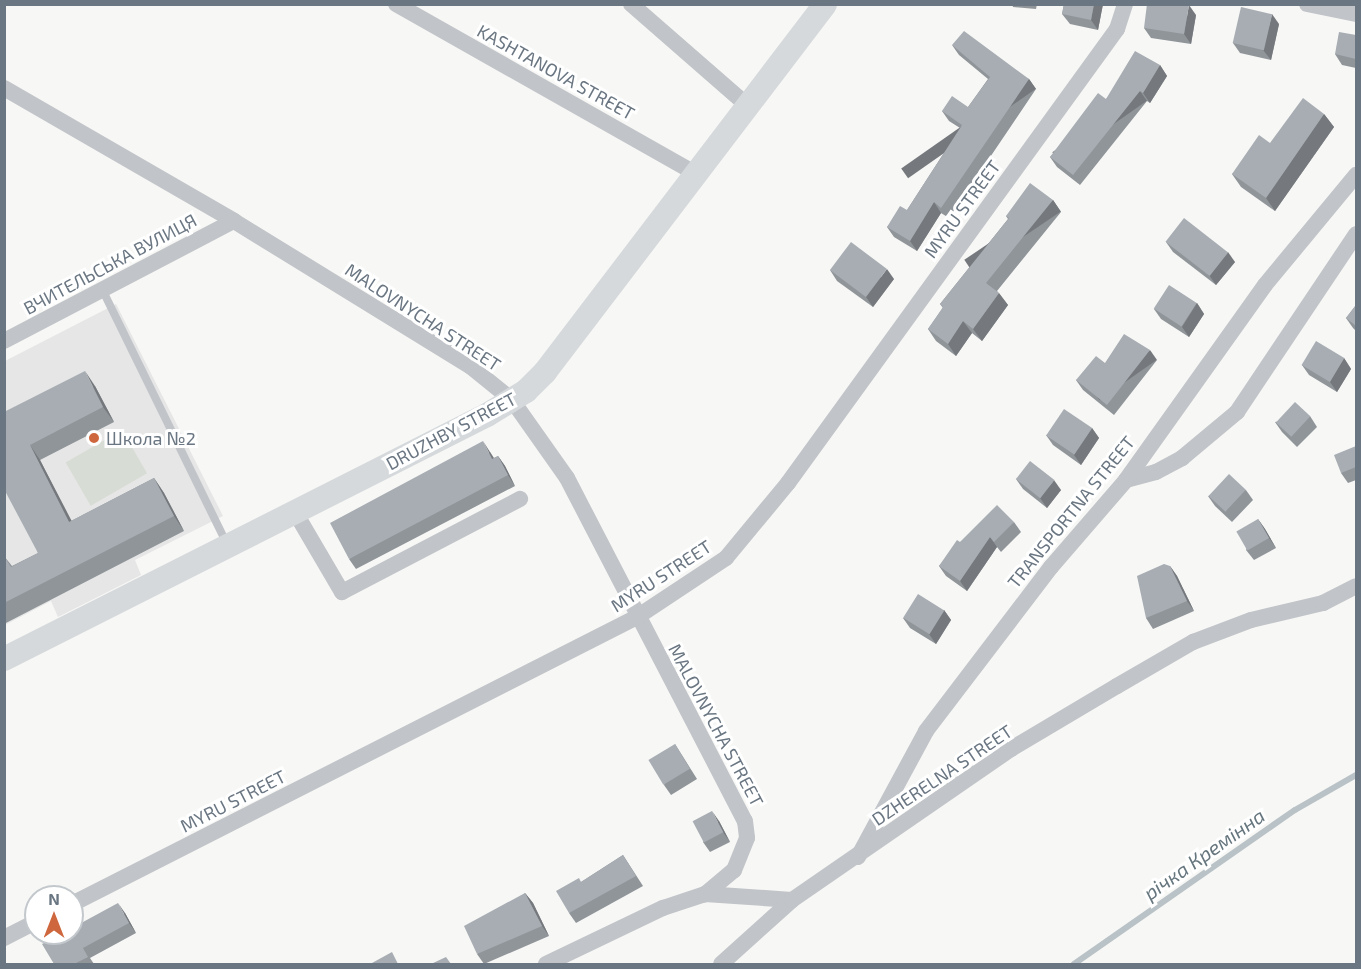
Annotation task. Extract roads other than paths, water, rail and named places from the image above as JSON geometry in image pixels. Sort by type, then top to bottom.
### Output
[{"type":"street","name":"KASHTANOVA STREET","points":[[396,4],[696,174]]},
{"type":"street","points":[[631,4],[747,106]]},
{"type":"street","name":"DRUZHBY STREET","points":[[4,659],[512,399],[545,372],[825,4]]},
{"type":"street","name":"MYRU STREET","points":[[84,898],[637,617],[726,558],[788,483],[1117,29],[1125,4]]},
{"type":"street","points":[[1307,4],[1356,14]]},
{"type":"street","name":"MALOVNYCHA STREET","points":[[4,88],[234,221],[470,366],[512,399],[567,478],[745,822],[747,838],[734,870],[705,894]]},
{"type":"street","name":"TRANSPORTNA STREET","points":[[858,857],[926,731],[1051,567],[1126,480],[1265,285],[1356,175]]},
{"type":"street","name":"ВЧИТЕЛЬСЬКА ВУЛИЦЯ","points":[[4,341],[234,221]]},
{"type":"street","points":[[1126,480],[1156,472],[1182,458],[1237,412],[1356,234]]},
{"type":"street","points":[[295,512],[342,592],[520,499]]},
{"type":"street","name":"DZHERELNA STREET","points":[[792,900],[858,857],[1011,749],[1193,642],[1251,620],[1323,603],[1356,586]]},
{"type":"street","points":[[546,964],[663,909],[705,894],[792,900]]},
{"type":"street","points":[[721,964],[792,900]]},
{"type":"street","points":[[4,938],[24,928]]},
{"type":"lane","points":[[103,291],[228,546]]},
{"type":"waterway","name":"річка Кремінна","points":[[1074,964],[1295,810],[1356,775]]},
{"type":"place","name":"Школа №2","points":[[94,438]]}]
